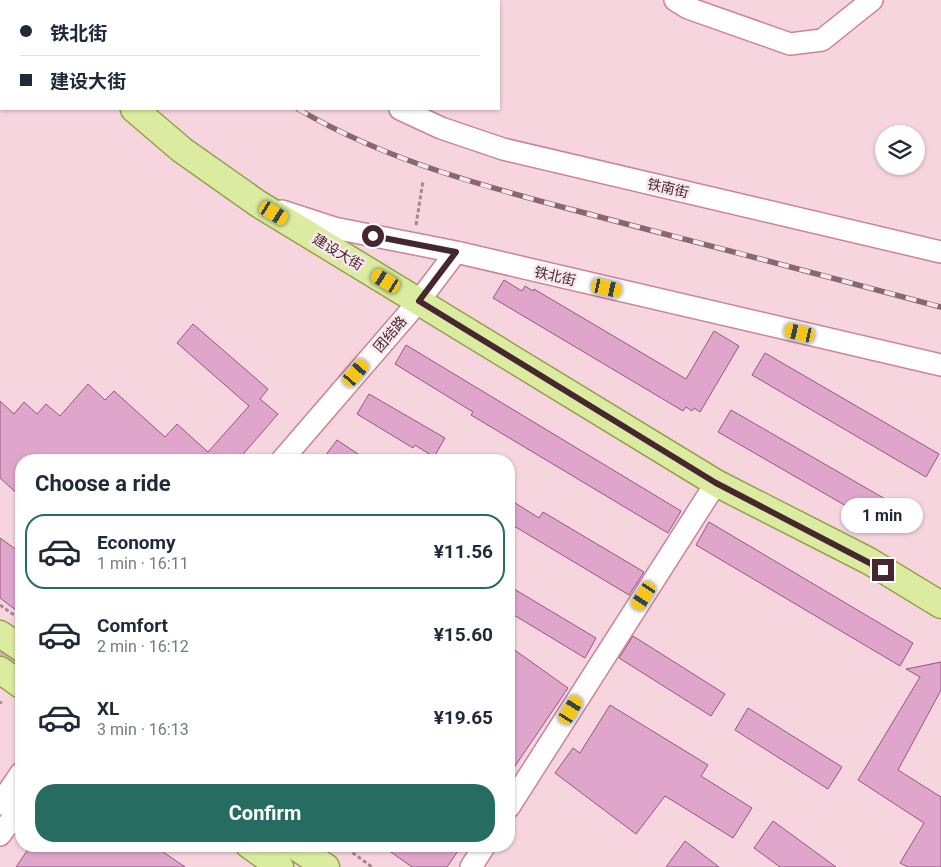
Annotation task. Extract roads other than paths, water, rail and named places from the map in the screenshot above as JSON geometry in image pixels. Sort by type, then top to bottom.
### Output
[{"type":"main road","name":"建设大街","points":[[135,110],[182,150],[258,203],[716,483],[869,561],[941,605]]},
{"type":"main road","points":[[0,634],[15,644]]},
{"type":"main road","points":[[0,670],[15,681]]},
{"type":"main road","points":[[259,852],[280,867]]},
{"type":"main road","points":[[304,852],[326,867]]},
{"type":"street","points":[[674,0],[688,8],[790,44],[822,40],[872,0]]},
{"type":"street","name":"铁南街","points":[[402,110],[441,128],[503,149],[941,252]]},
{"type":"street","name":"铁北街","points":[[258,203],[334,228],[456,252],[941,365]]},
{"type":"street","name":"团结路","points":[[287,454],[419,301],[456,252]]},
{"type":"street","points":[[515,798],[716,483]]},
{"type":"street","points":[[0,804],[15,782]]},
{"type":"street","points":[[0,835],[15,815]]},
{"type":"street","points":[[471,867],[481,852]]},
{"type":"tunnel","points":[[0,653],[15,663]]},
{"type":"tunnel","points":[[286,852],[305,865]]},
{"type":"railway","points":[[300,110],[335,129],[373,146],[452,176],[941,307]]}]
